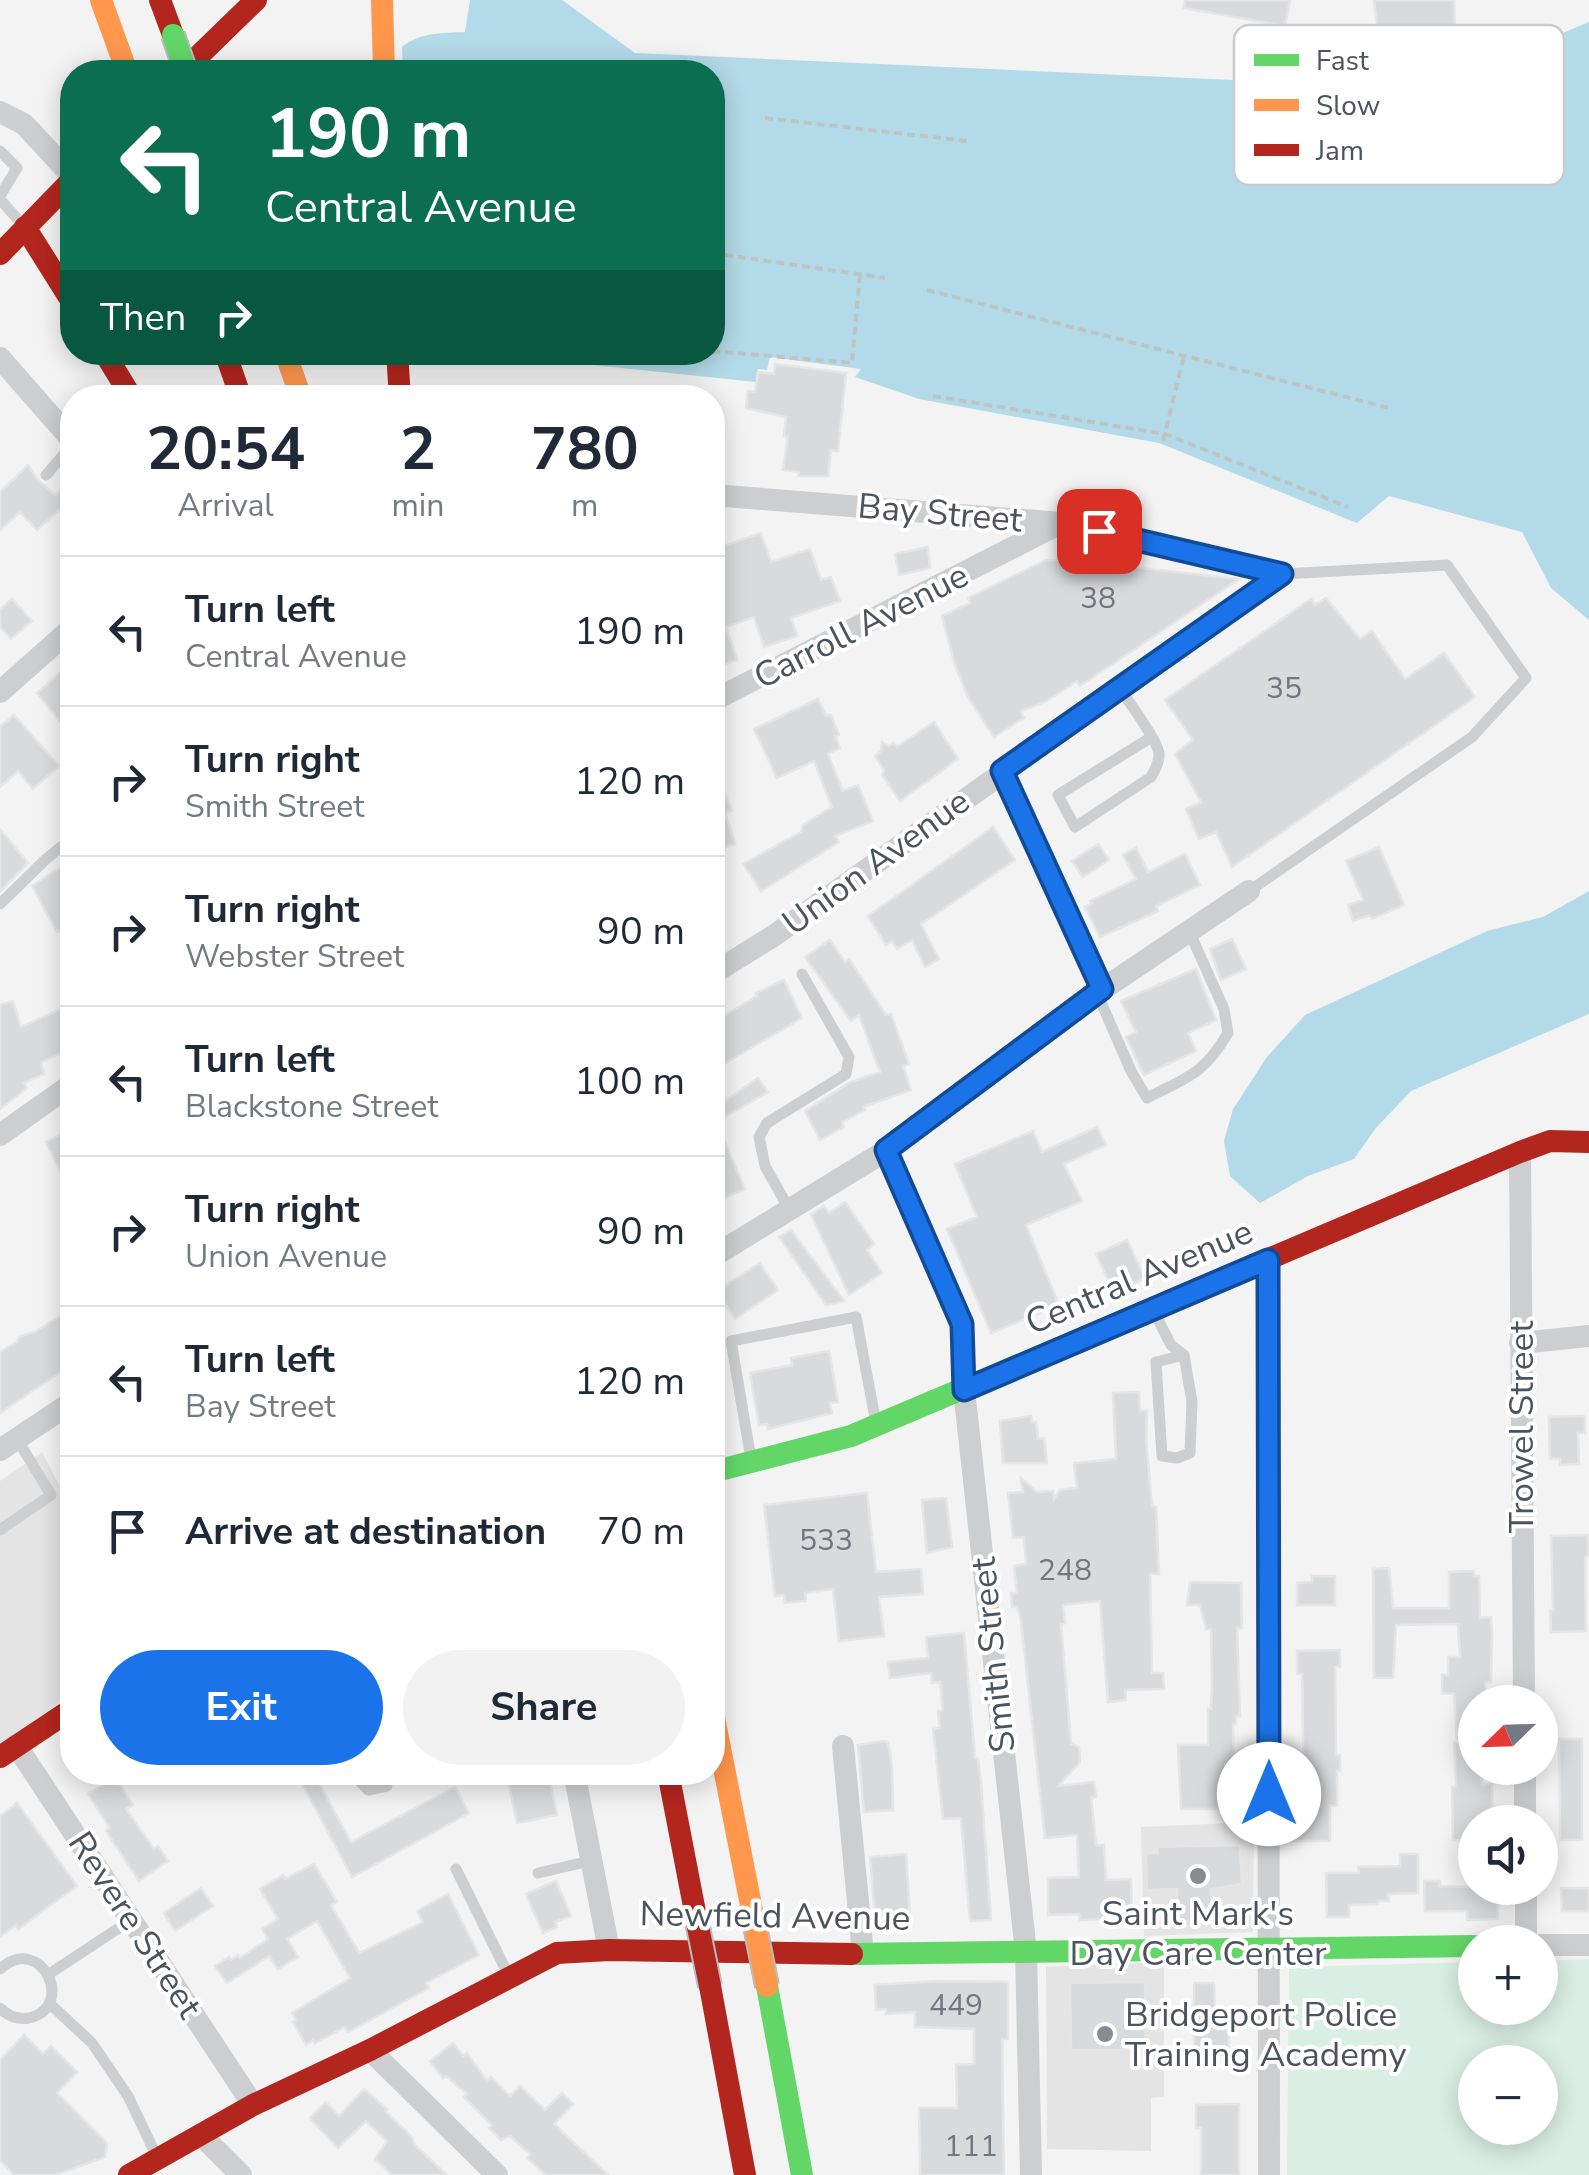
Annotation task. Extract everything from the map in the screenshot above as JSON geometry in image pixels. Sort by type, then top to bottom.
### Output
[{"type":"main road","points":[[101,0],[122,60]]},
{"type":"main road","points":[[160,0],[180,60]]},
{"type":"main road","points":[[196,60],[256,0]]},
{"type":"main road","points":[[368,0],[383,41]]},
{"type":"main road","points":[[382,0],[384,60]]},
{"type":"main road","points":[[0,254],[60,191]]},
{"type":"main road","points":[[25,228],[60,283]]},
{"type":"main road","name":"Central Avenue","points":[[725,1469],[877,1426],[1520,1152],[1550,1141],[1589,1142]]},
{"type":"main road","points":[[8,1751],[60,1717]]},
{"type":"main road","points":[[725,1773],[805,2175]]},
{"type":"main road","points":[[671,1785],[746,2175]]},
{"type":"main road","name":"Newfield Avenue","points":[[129,2175],[254,2106],[557,1953],[609,1950],[863,1954],[1458,1946]]},
{"type":"street","points":[[0,112],[24,124],[60,164]]},
{"type":"street","points":[[0,358],[60,428]]},
{"type":"street","name":"Bay Street","points":[[725,496],[1062,523],[1282,574]]},
{"type":"street","name":"Carroll Avenue","points":[[725,694],[1062,523]]},
{"type":"street","name":"Union Avenue","points":[[725,966],[1282,574]]},
{"type":"street","points":[[0,692],[60,639]]},
{"type":"street","points":[[1002,771],[1099,991]]},
{"type":"street","points":[[725,1249],[886,1150],[1099,991],[1249,891]]},
{"type":"street","points":[[0,1135],[60,1092]]},
{"type":"street","name":"Smith Street","points":[[886,1150],[962,1324],[964,1390],[1026,1952],[1031,2175]]},
{"type":"street","name":"Trowel Street","points":[[1520,1152],[1524,1685]]},
{"type":"street","points":[[1268,1260],[1270,2175]]},
{"type":"street","points":[[1520,1343],[1589,1336]]},
{"type":"street","points":[[8,1445],[60,1410]]},
{"type":"street","points":[[842,1746],[863,1954]]},
{"type":"street","name":"Revere Street","points":[[8,1751],[131,1920],[254,2106]]},
{"type":"street","points":[[576,1785],[609,1950]]},
{"type":"street","points":[[1558,1945],[1589,1945]]},
{"type":"street","points":[[370,2050],[497,2175]]},
{"type":"street","points":[[202,2136],[241,2175]]},
{"type":"lane","points":[[0,151],[17,168],[0,198],[25,228]]},
{"type":"lane","points":[[46,475],[60,457]]},
{"type":"lane","points":[[1249,891],[1472,738],[1526,678],[1448,565],[1282,574]]},
{"type":"lane","points":[[1120,688],[1150,738],[1159,754],[1152,777],[1075,827],[1058,795],[1150,738]]},
{"type":"lane","points":[[0,904],[60,848]]},
{"type":"lane","points":[[1099,991],[1131,1071],[1147,1098],[1192,1075],[1212,1060],[1228,1033],[1228,1022],[1189,931]]},
{"type":"lane","points":[[789,1208],[765,1166],[759,1137],[767,1123],[846,1074],[849,1058],[802,974]]},
{"type":"lane","points":[[1153,1310],[1171,1345],[1184,1355],[1192,1402],[1190,1454],[1177,1458],[1162,1456],[1156,1362],[1184,1355]]},
{"type":"lane","points":[[752,1464],[730,1341],[856,1316],[877,1426]]},
{"type":"lane","points":[[0,1530],[51,1495],[8,1445]]},
{"type":"lane","points":[[364,1785],[368,1790],[387,1786]]},
{"type":"lane","points":[[538,1873],[590,1861]]},
{"type":"lane","points":[[456,1869],[510,1978]]},
{"type":"lane","points":[[49,1974],[131,1920]]},
{"type":"lane","points":[[0,1970],[15,1960],[34,1962],[49,1974],[52,1993],[43,2011],[25,2019],[15,2018],[0,2008]]},
{"type":"lane","points":[[49,2003],[92,2043],[128,2096],[158,2159]]},
{"type":"path","points":[[765,118],[967,141]]},
{"type":"path","points":[[725,254],[885,278]]},
{"type":"path","points":[[725,352],[852,363],[860,274]]},
{"type":"path","points":[[928,290],[1388,408]]},
{"type":"path","points":[[1164,441],[1184,356]]},
{"type":"path","points":[[934,396],[1165,434],[1348,507]]},
{"type":"shaded area","points":[[42,1452],[60,1487],[60,1702],[0,1746],[0,1481]]},
{"type":"shaded area","name":"Saint Mark's Day Care Center","points":[[1254,1822],[1253,1932],[1144,1936],[1141,1827]]},
{"type":"shaded area","name":"Bridgeport Police Training Academy","points":[[1164,1962],[1164,2097],[1151,2098],[1151,2151],[1047,2149],[1046,1967]]},
{"type":"green space","points":[[1589,1959],[1589,2175],[1287,2175],[1289,1967],[1458,1962],[1458,2025],[1558,2025],[1558,1960]]},
{"type":"water","points":[[470,0],[562,0],[635,53],[1234,80],[1234,185],[1564,185],[1564,33],[1589,22],[1589,620],[1551,588],[1522,532],[1389,496],[1357,523],[1159,443],[919,399],[855,377],[861,369],[770,357],[767,370],[758,369],[756,382],[593,365],[725,365],[725,60],[403,60],[402,47],[416,38],[465,32]]},
{"type":"water","points":[[1589,891],[1589,1014],[1411,1091],[1376,1128],[1354,1159],[1308,1176],[1260,1203],[1230,1176],[1224,1141],[1233,1109],[1267,1057],[1305,1015],[1487,931],[1543,917]]},
{"type":"building","points":[[1185,0],[1290,0],[1285,25],[1184,8]]},
{"type":"building","points":[[1374,0],[1454,0],[1455,25],[1377,25]]},
{"type":"building","points":[[775,364],[846,373],[838,451],[831,450],[828,476],[798,476],[799,472],[783,470],[788,436],[784,436],[786,417],[746,408],[748,391],[755,392],[758,372],[774,374]]},
{"type":"building","points":[[28,465],[55,495],[60,490],[60,509],[37,530],[20,512],[0,530],[0,492]]},
{"type":"building","points":[[761,533],[771,562],[810,549],[821,580],[831,577],[840,601],[791,618],[797,636],[764,647],[754,617],[726,627],[737,660],[725,664],[725,545]]},
{"type":"building","points":[[928,547],[930,568],[899,575],[895,554]]},
{"type":"building","points":[[1046,560],[1082,562],[1085,569],[1096,563],[1239,579],[1080,686],[1077,681],[1045,702],[1021,711],[1024,718],[994,737],[968,697],[942,616],[970,603],[968,598]]},
{"type":"building","points":[[1326,598],[1360,639],[1372,631],[1405,679],[1444,653],[1475,697],[1232,867],[1216,832],[1199,839],[1186,809],[1201,802],[1175,754],[1193,740],[1165,700],[1311,599],[1315,605]]},
{"type":"building","points":[[12,599],[32,621],[11,639],[0,627],[0,610]]},
{"type":"building","points":[[60,673],[60,721],[37,693]]},
{"type":"building","points":[[818,699],[826,716],[831,715],[839,735],[835,736],[840,748],[828,754],[843,791],[858,785],[873,821],[835,836],[839,842],[761,891],[743,864],[801,832],[803,825],[832,807],[814,761],[777,778],[754,729]]},
{"type":"building","points":[[14,715],[59,766],[33,789],[18,771],[0,787],[0,727]]},
{"type":"building","points":[[934,722],[958,759],[900,801],[882,775],[884,770],[875,756],[881,751],[882,742],[897,747]]},
{"type":"building","points":[[725,794],[732,810],[725,813]]},
{"type":"building","points":[[725,813],[735,844],[725,847]]},
{"type":"building","points":[[993,827],[1015,860],[921,924],[939,959],[925,967],[912,940],[897,949],[892,941],[886,945],[868,916]]},
{"type":"building","points":[[0,829],[28,863],[0,891]]},
{"type":"building","points":[[1098,844],[1109,860],[1083,877],[1072,861]]},
{"type":"building","points":[[1379,847],[1404,905],[1372,919],[1370,915],[1353,921],[1348,905],[1363,900],[1346,861]]},
{"type":"building","points":[[1136,848],[1148,872],[1185,854],[1200,885],[1156,906],[1158,911],[1100,937],[1085,907],[1136,879],[1123,855]]},
{"type":"building","points":[[60,868],[60,931],[57,932],[32,886]]},
{"type":"building","points":[[1232,939],[1246,969],[1221,980],[1210,949]]},
{"type":"building","points":[[830,940],[845,962],[849,959],[886,1015],[891,1014],[909,1064],[903,1066],[911,1090],[863,1107],[865,1110],[842,1122],[844,1127],[820,1140],[805,1111],[851,1082],[880,1072],[859,1015],[851,1021],[805,957]]},
{"type":"building","points":[[1196,969],[1216,1020],[1188,1033],[1196,1051],[1144,1075],[1126,1037],[1136,1032],[1121,1001]]},
{"type":"building","points":[[784,980],[802,1018],[725,1063],[725,1015],[757,996],[756,993]]},
{"type":"building","points":[[13,1001],[21,1027],[60,1009],[60,1053],[41,1062],[44,1074],[24,1083],[27,1088],[0,1109],[0,1005]]},
{"type":"building","points":[[758,1078],[768,1092],[725,1117],[725,1101]]},
{"type":"building","points":[[1097,1127],[1106,1145],[1064,1164],[1082,1201],[1026,1225],[1059,1305],[991,1333],[947,1229],[977,1217],[955,1164],[1033,1131],[1042,1152]]},
{"type":"building","points":[[60,1135],[60,1171],[46,1142]]},
{"type":"building","points":[[725,1143],[745,1189],[725,1197]]},
{"type":"building","points":[[845,1202],[874,1244],[867,1250],[882,1273],[849,1295],[811,1215],[824,1206],[829,1213]]},
{"type":"building","points":[[791,1230],[844,1301],[826,1305],[779,1237]]},
{"type":"building","points":[[1127,1240],[1145,1278],[1114,1293],[1096,1254]]},
{"type":"building","points":[[760,1263],[778,1290],[735,1319],[725,1303],[725,1286]]},
{"type":"building","points":[[60,1316],[60,1372],[0,1413],[0,1352],[19,1337]]},
{"type":"building","points":[[829,1351],[838,1402],[830,1403],[832,1413],[768,1429],[767,1424],[759,1425],[750,1373],[792,1365],[791,1358]]},
{"type":"building","points":[[1139,1392],[1140,1411],[1147,1411],[1152,1506],[1156,1507],[1159,1574],[1150,1574],[1152,1673],[1163,1673],[1164,1689],[1125,1690],[1126,1700],[1108,1702],[1100,1601],[1063,1605],[1065,1623],[1061,1624],[1071,1744],[1079,1747],[1080,1762],[1058,1786],[1094,1782],[1096,1797],[1091,1797],[1096,1845],[1104,1845],[1106,1880],[1131,1879],[1132,1918],[1080,1920],[1079,1914],[1048,1915],[1048,1878],[1079,1877],[1077,1835],[1045,1838],[1021,1621],[1017,1607],[1012,1607],[1011,1593],[1017,1593],[1014,1566],[1026,1564],[1024,1537],[1013,1538],[1008,1493],[1023,1492],[1021,1478],[1037,1492],[1053,1491],[1054,1499],[1060,1490],[1077,1488],[1074,1463],[1116,1459],[1113,1393]]},
{"type":"building","points":[[1031,1416],[1032,1422],[1036,1422],[1038,1439],[1044,1438],[1047,1463],[1003,1463],[1000,1421]]},
{"type":"building","points":[[1585,1416],[1585,1433],[1578,1433],[1579,1464],[1560,1465],[1560,1459],[1550,1459],[1549,1417]]},
{"type":"building","points":[[867,1493],[876,1572],[921,1569],[923,1594],[879,1597],[884,1636],[839,1641],[833,1589],[805,1593],[806,1601],[785,1603],[784,1595],[775,1596],[764,1505]]},
{"type":"building","points":[[946,1498],[952,1547],[927,1553],[922,1500]]},
{"type":"building","points":[[1588,1535],[1586,1631],[1551,1632],[1551,1536]]},
{"type":"building","points":[[1389,1568],[1393,1608],[1449,1608],[1449,1572],[1474,1571],[1474,1576],[1479,1576],[1480,1618],[1491,1617],[1491,1682],[1458,1685],[1458,1785],[1492,1785],[1493,1805],[1458,1805],[1458,1840],[1453,1840],[1452,1787],[1456,1787],[1457,1742],[1454,1694],[1442,1693],[1442,1675],[1448,1675],[1448,1657],[1460,1657],[1458,1624],[1396,1625],[1393,1678],[1374,1678],[1373,1569]]},
{"type":"building","points":[[1312,1576],[1335,1576],[1335,1605],[1297,1605],[1297,1583],[1312,1582]]},
{"type":"building","points":[[1190,1582],[1241,1583],[1242,1628],[1237,1628],[1240,1716],[1236,1716],[1233,1724],[1235,1809],[1181,1809],[1178,1745],[1208,1745],[1212,1684],[1211,1629],[1206,1629],[1200,1605],[1187,1605]]},
{"type":"building","points":[[964,1633],[991,1920],[970,1921],[961,1818],[943,1819],[933,1729],[940,1728],[938,1711],[943,1710],[940,1682],[932,1683],[931,1673],[890,1678],[888,1662],[928,1658],[926,1637]]},
{"type":"building","points":[[1340,1650],[1340,1667],[1335,1667],[1336,1755],[1340,1755],[1340,1771],[1337,1806],[1330,1806],[1330,1841],[1293,1841],[1295,1791],[1304,1791],[1302,1674],[1297,1674],[1297,1651]]},
{"type":"building","points":[[1559,1739],[1582,1739],[1582,1840],[1560,1840]]},
{"type":"building","points":[[888,1742],[892,1767],[893,1810],[864,1812],[858,1745]]},
{"type":"building","points":[[102,1785],[120,1785],[133,1805],[126,1809],[154,1849],[158,1846],[168,1861],[139,1881],[106,1831],[110,1828],[88,1794]]},
{"type":"building","points":[[303,1785],[320,1785],[351,1842],[455,1787],[469,1813],[352,1877]]},
{"type":"building","points":[[509,1785],[551,1785],[557,1815],[517,1823]]},
{"type":"building","points":[[17,1803],[77,1886],[18,1929],[16,1925],[0,1937],[0,1816]]},
{"type":"building","points":[[1240,1845],[1242,1884],[1211,1889],[1212,1921],[1187,1925],[1187,1921],[1178,1922],[1177,1889],[1147,1890],[1146,1853],[1158,1853],[1157,1847]]},
{"type":"building","points":[[906,1854],[910,1916],[881,1922],[881,1918],[875,1918],[870,1857]]},
{"type":"building","points":[[1400,1854],[1418,1854],[1418,1893],[1388,1894],[1389,1901],[1349,1905],[1349,1917],[1327,1917],[1326,1873],[1359,1873],[1358,1867],[1400,1866]]},
{"type":"building","points":[[314,1864],[337,1902],[331,1905],[359,1953],[423,1922],[417,1911],[448,1894],[479,1955],[426,1983],[429,1988],[348,2032],[345,2027],[306,2045],[292,2013],[350,1978],[317,1921],[287,1939],[298,1957],[278,1969],[269,1956],[227,1983],[215,1966],[229,1957],[240,1958],[268,1939],[262,1929],[278,1919],[260,1889],[283,1875],[285,1879]]},
{"type":"building","points":[[556,1881],[571,1916],[555,1922],[557,1927],[543,1933],[526,1894]]},
{"type":"building","points":[[1424,1881],[1440,1881],[1440,1886],[1458,1887],[1458,1905],[1498,1905],[1498,1919],[1467,1920],[1467,1911],[1425,1911]]},
{"type":"building","points":[[201,1888],[213,1906],[175,1931],[164,1913]]},
{"type":"building","points":[[1561,1888],[1589,1888],[1589,1911],[1562,1911]]},
{"type":"building","points":[[1008,1982],[1008,2039],[1002,2039],[1004,2175],[920,2175],[919,2108],[957,2108],[956,2065],[974,2064],[974,2029],[915,2027],[915,2012],[886,2014],[886,2009],[876,2010],[875,1985]]},
{"type":"building","points":[[1145,1982],[1146,2050],[1071,2050],[1070,1983]]},
{"type":"building","points":[[1194,1983],[1214,1983],[1215,2021],[1229,2021],[1229,2047],[1194,2050]]},
{"type":"building","points":[[24,2035],[43,2054],[51,2046],[77,2072],[57,2093],[107,2143],[105,2157],[55,2175],[14,2175],[0,2160],[0,2060]]},
{"type":"building","points":[[453,2043],[463,2056],[467,2053],[487,2081],[491,2077],[510,2096],[520,2086],[545,2110],[562,2093],[573,2104],[554,2124],[608,2175],[546,2175],[510,2136],[501,2140],[464,2097],[467,2094],[446,2076],[443,2078],[430,2061]]},
{"type":"building","points":[[364,2089],[447,2175],[392,2175],[375,2159],[387,2141],[366,2121],[338,2148],[310,2118],[326,2102],[339,2116]]},
{"type":"building","points":[[1239,2104],[1239,2175],[1201,2175],[1201,2128],[1196,2128],[1196,2105]]},
{"type":"traffic: fast","points":[[173,35],[182,60]]},
{"type":"traffic: fast","points":[[725,1469],[851,1436],[1125,1320]]},
{"type":"traffic: fast","points":[[852,1954],[1458,1946]]},
{"type":"traffic: fast","points":[[767,1986],[802,2175]]},
{"type":"traffic: slow","points":[[101,0],[123,60]]},
{"type":"traffic: slow","points":[[382,0],[384,60]]},
{"type":"traffic: slow","points":[[290,365],[296,385]]},
{"type":"traffic: slow","points":[[725,1773],[754,1921]]},
{"type":"traffic: slow","points":[[754,1921],[767,1986]]},
{"type":"traffic: jam","points":[[160,0],[173,35]]},
{"type":"traffic: jam","points":[[194,60],[256,0]]},
{"type":"traffic: jam","points":[[0,254],[60,192]]},
{"type":"traffic: jam","points":[[25,227],[60,283]]},
{"type":"traffic: jam","points":[[112,365],[124,385]]},
{"type":"traffic: jam","points":[[230,365],[236,385]]},
{"type":"traffic: jam","points":[[398,365],[399,385]]},
{"type":"traffic: jam","points":[[1125,1320],[1520,1152],[1550,1141],[1589,1142]]},
{"type":"traffic: jam","points":[[0,1757],[60,1717]]},
{"type":"traffic: jam","points":[[671,1785],[697,1922]]},
{"type":"traffic: jam","points":[[697,1922],[710,1986]]},
{"type":"traffic: jam","points":[[129,2175],[253,2105],[370,2050],[557,1953],[609,1950],[852,1954]]},
{"type":"traffic: jam","points":[[710,1986],[745,2175]]},
{"type":"place","name":"Saint Mark's Day Care Center","points":[[1198,1876]]},
{"type":"place","name":"Bridgeport Police Training Academy","points":[[1105,2034]]},
{"type":"route","points":[[1099,531],[1282,574],[1002,771],[1102,989],[886,1150],[962,1324],[964,1390],[1268,1260],[1269,1794]]}]
